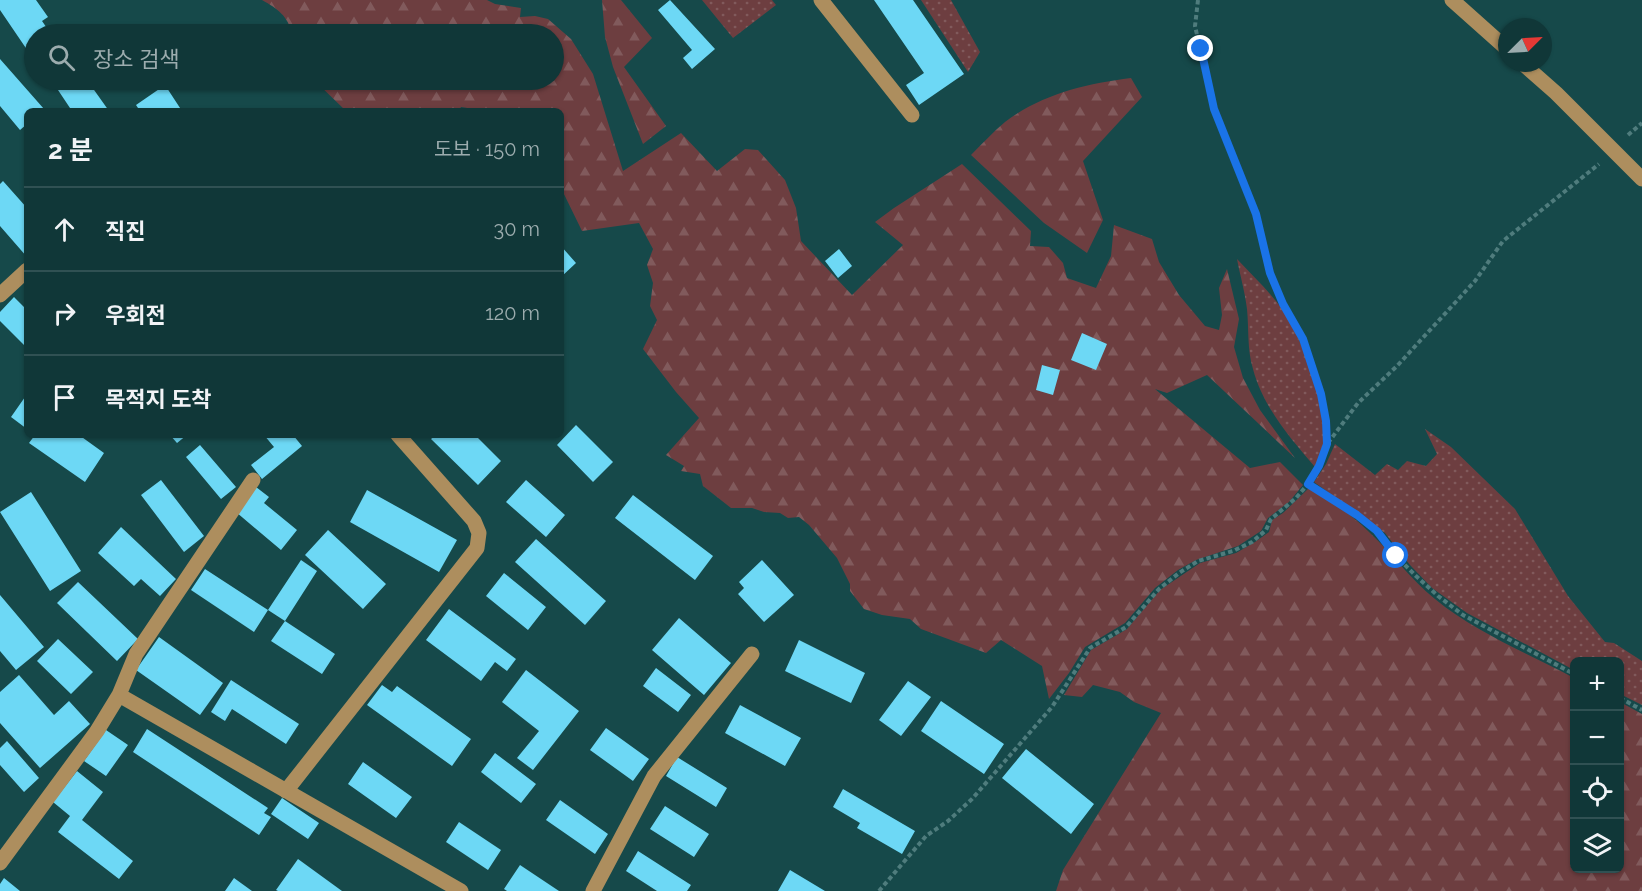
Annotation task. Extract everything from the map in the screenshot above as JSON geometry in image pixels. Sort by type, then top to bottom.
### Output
[{"type":"street","points":[[821,0],[912,115]]},
{"type":"street","points":[[1452,0],[1498,42]]},
{"type":"street","points":[[1532,72],[1615,150],[1642,179]]},
{"type":"street","points":[[0,295],[24,273]]},
{"type":"street","points":[[286,791],[477,548],[479,533],[474,521],[401,438]]},
{"type":"street","points":[[0,863],[97,731],[118,695],[136,654],[253,480]]},
{"type":"street","points":[[593,891],[654,776],[752,654]]},
{"type":"street","points":[[118,695],[461,891]]},
{"type":"path","points":[[1198,0],[1195,26],[1214,109],[1256,214],[1270,273],[1283,304],[1303,339],[1321,394],[1327,444]]},
{"type":"path","points":[[879,891],[926,836],[948,821],[972,799],[1023,741],[1052,707],[1090,648],[1126,627],[1159,589],[1179,573],[1198,561],[1233,551],[1252,542],[1266,530],[1271,519],[1296,498],[1308,484],[1319,466],[1327,444],[1358,403],[1397,366],[1475,281],[1503,241],[1615,150]]},
{"type":"path","points":[[1308,484],[1338,502],[1377,531],[1396,556],[1416,576],[1463,615],[1570,671]]},
{"type":"path","points":[[1624,700],[1642,710]]},
{"type":"green space","points":[[262,0],[487,0],[495,4],[521,8],[520,17],[535,16],[548,19],[554,24],[289,24],[282,14]]},
{"type":"green space","points":[[602,0],[621,0],[652,38],[624,67],[666,126],[643,144],[613,67],[605,37]]},
{"type":"green space","points":[[702,0],[772,0],[776,5],[733,38]]},
{"type":"green space","points":[[921,0],[951,0],[980,52],[968,72]]},
{"type":"green space","points":[[564,33],[571,39],[593,74],[623,171],[681,133],[717,171],[745,149],[758,150],[785,180],[796,208],[801,241],[852,295],[903,245],[875,222],[962,164],[1031,231],[1030,246],[1049,247],[1063,263],[1067,278],[1096,288],[1111,256],[1114,225],[1152,239],[1159,262],[1179,295],[1205,326],[1219,330],[1222,315],[1219,288],[1227,269],[1239,319],[1234,347],[1243,378],[1260,410],[1295,458],[1207,375],[1167,393],[1155,389],[1250,468],[1280,462],[1303,485],[1289,502],[1268,518],[1261,531],[1238,546],[1196,560],[1178,570],[1155,588],[1125,623],[1085,647],[1049,699],[1042,666],[1001,640],[986,653],[921,629],[910,619],[882,615],[864,609],[850,591],[850,584],[837,558],[809,525],[799,517],[788,518],[780,513],[764,512],[752,508],[731,508],[703,486],[700,474],[681,471],[684,466],[666,455],[699,418],[643,349],[657,320],[650,306],[653,283],[647,265],[653,249],[639,223],[582,231],[564,194],[564,108],[343,108],[324,90],[564,90]]},
{"type":"green space","points":[[1131,78],[1142,97],[1083,161],[1103,220],[1087,253],[1044,223],[971,155],[1005,122],[1034,104],[1081,87]]},
{"type":"green space","points":[[1237,259],[1283,310],[1306,356],[1319,395],[1325,431],[1324,445],[1315,467],[1278,421],[1258,383],[1250,354],[1247,309]]},
{"type":"green space","points":[[1425,429],[1451,447],[1515,509],[1568,596],[1605,642],[1614,643],[1642,661],[1642,705],[1624,696],[1624,657],[1570,657],[1570,668],[1467,613],[1432,588],[1385,533],[1314,482],[1335,444],[1375,475],[1387,464],[1398,470],[1407,461],[1426,466],[1437,454]]},
{"type":"green space","points":[[1309,488],[1325,497],[1361,525],[1417,583],[1451,611],[1485,632],[1570,676],[1570,873],[1624,873],[1624,704],[1642,714],[1642,891],[1056,891],[1063,870],[1161,713],[1134,702],[1120,692],[1093,685],[1082,697],[1064,695],[1091,650],[1127,629],[1160,590],[1200,563],[1236,553],[1255,542],[1269,532],[1272,520],[1283,513]]},
{"type":"building","points":[[0,0],[36,0],[48,17],[42,21],[44,24],[24,24],[24,45],[0,10]]},
{"type":"building","points":[[670,0],[715,49],[692,69],[683,58],[692,50],[658,10]]},
{"type":"building","points":[[874,0],[913,0],[964,74],[919,105],[906,85],[924,73]]},
{"type":"building","points":[[0,59],[24,86],[24,90],[27,90],[43,108],[24,108],[24,127],[20,130],[0,106]]},
{"type":"building","points":[[58,90],[94,90],[107,108],[70,108]]},
{"type":"building","points":[[158,90],[168,90],[180,108],[138,108],[136,105]]},
{"type":"building","points":[[3,181],[24,205],[24,254],[0,226],[0,184]]},
{"type":"building","points":[[564,249],[576,263],[564,274]]},
{"type":"building","points":[[839,249],[852,266],[838,278],[825,261]]},
{"type":"building","points":[[14,297],[24,307],[24,345],[0,321],[0,312]]},
{"type":"building","points":[[1082,333],[1107,344],[1096,370],[1071,360]]},
{"type":"building","points":[[1042,365],[1060,370],[1053,395],[1036,390]]},
{"type":"building","points":[[24,398],[24,427],[11,417]]},
{"type":"building","points":[[576,425],[613,462],[593,482],[557,445]]},
{"type":"building","points":[[33,438],[83,438],[104,453],[85,482],[29,443]]},
{"type":"building","points":[[173,438],[183,438],[177,443]]},
{"type":"building","points":[[266,438],[295,438],[302,446],[262,479],[251,465],[274,447]]},
{"type":"building","points":[[478,438],[501,461],[478,485],[431,439]]},
{"type":"building","points":[[200,445],[236,487],[221,499],[186,457]]},
{"type":"building","points":[[161,480],[204,536],[184,552],[141,495]]},
{"type":"building","points":[[526,480],[565,515],[546,537],[506,502]]},
{"type":"building","points":[[256,487],[269,497],[264,503],[297,530],[281,550],[236,512]]},
{"type":"building","points":[[367,490],[457,540],[439,572],[350,522]]},
{"type":"building","points":[[31,492],[81,571],[50,591],[0,512]]},
{"type":"building","points":[[633,495],[713,556],[695,580],[615,518]]},
{"type":"building","points":[[121,527],[176,579],[160,596],[141,579],[134,586],[98,553]]},
{"type":"building","points":[[328,530],[386,584],[363,609],[305,555]]},
{"type":"building","points":[[536,539],[606,601],[585,625],[515,562]]},
{"type":"building","points":[[301,560],[317,571],[285,621],[268,610]]},
{"type":"building","points":[[762,560],[794,595],[764,622],[738,594],[744,588],[739,582]]},
{"type":"building","points":[[205,569],[268,610],[254,632],[191,590]]},
{"type":"building","points":[[504,573],[546,607],[528,630],[486,596]]},
{"type":"building","points":[[78,582],[138,639],[117,661],[57,603]]},
{"type":"building","points":[[0,595],[44,647],[16,670],[0,651]]},
{"type":"building","points":[[449,609],[516,659],[507,671],[495,662],[481,681],[426,640]]},
{"type":"building","points":[[679,618],[731,663],[704,695],[652,650]]},
{"type":"building","points":[[285,621],[335,654],[322,674],[271,641]]},
{"type":"building","points":[[159,637],[223,683],[200,715],[136,670]]},
{"type":"building","points":[[58,639],[93,672],[71,694],[37,661]]},
{"type":"building","points":[[799,640],[865,673],[851,703],[785,671]]},
{"type":"building","points":[[656,668],[691,695],[678,712],[643,686]]},
{"type":"building","points":[[526,670],[579,711],[533,770],[517,758],[539,731],[502,702]]},
{"type":"building","points":[[19,675],[54,715],[69,701],[90,724],[40,768],[0,723],[0,692]]},
{"type":"building","points":[[231,680],[299,724],[286,744],[232,709],[225,721],[211,712]]},
{"type":"building","points":[[908,681],[931,697],[901,736],[879,720]]},
{"type":"building","points":[[382,685],[392,692],[397,686],[471,739],[452,766],[367,705]]},
{"type":"building","points":[[941,701],[1004,744],[984,774],[921,731]]},
{"type":"building","points":[[740,705],[801,738],[785,766],[725,733]]},
{"type":"building","points":[[606,728],[649,759],[633,781],[590,750]]},
{"type":"building","points":[[147,729],[268,808],[264,813],[271,817],[259,835],[133,752]]},
{"type":"building","points":[[106,730],[128,745],[106,776],[84,761]]},
{"type":"building","points":[[7,741],[39,778],[24,792],[0,765],[0,748]]},
{"type":"building","points":[[1026,749],[1094,804],[1071,834],[1002,778]]},
{"type":"building","points":[[495,753],[536,784],[521,803],[481,772]]},
{"type":"building","points":[[677,757],[727,788],[716,807],[666,776]]},
{"type":"building","points":[[363,762],[412,797],[396,818],[348,784]]},
{"type":"building","points":[[77,771],[103,792],[82,820],[133,861],[119,879],[58,832],[70,816],[53,802]]},
{"type":"building","points":[[843,789],[915,831],[902,854],[857,828],[860,823],[833,807]]},
{"type":"building","points":[[282,798],[319,823],[308,839],[271,814]]},
{"type":"building","points":[[560,800],[608,834],[595,854],[546,820]]},
{"type":"building","points":[[665,806],[709,834],[694,857],[650,829]]},
{"type":"building","points":[[459,822],[501,850],[488,870],[446,842]]},
{"type":"building","points":[[638,851],[691,885],[687,891],[657,891],[626,871]]},
{"type":"building","points":[[298,859],[342,891],[276,890]]},
{"type":"building","points":[[520,865],[559,891],[507,891],[504,889]]},
{"type":"building","points":[[790,870],[825,891],[778,891]]},
{"type":"building","points":[[4,878],[20,891],[0,891],[0,884]]},
{"type":"building","points":[[234,878],[252,891],[225,891]]},
{"type":"route","points":[[1201,49],[1214,109],[1256,214],[1270,273],[1283,304],[1303,339],[1321,394],[1327,444],[1319,466],[1308,484],[1328,495],[1377,531],[1396,556]]}]
